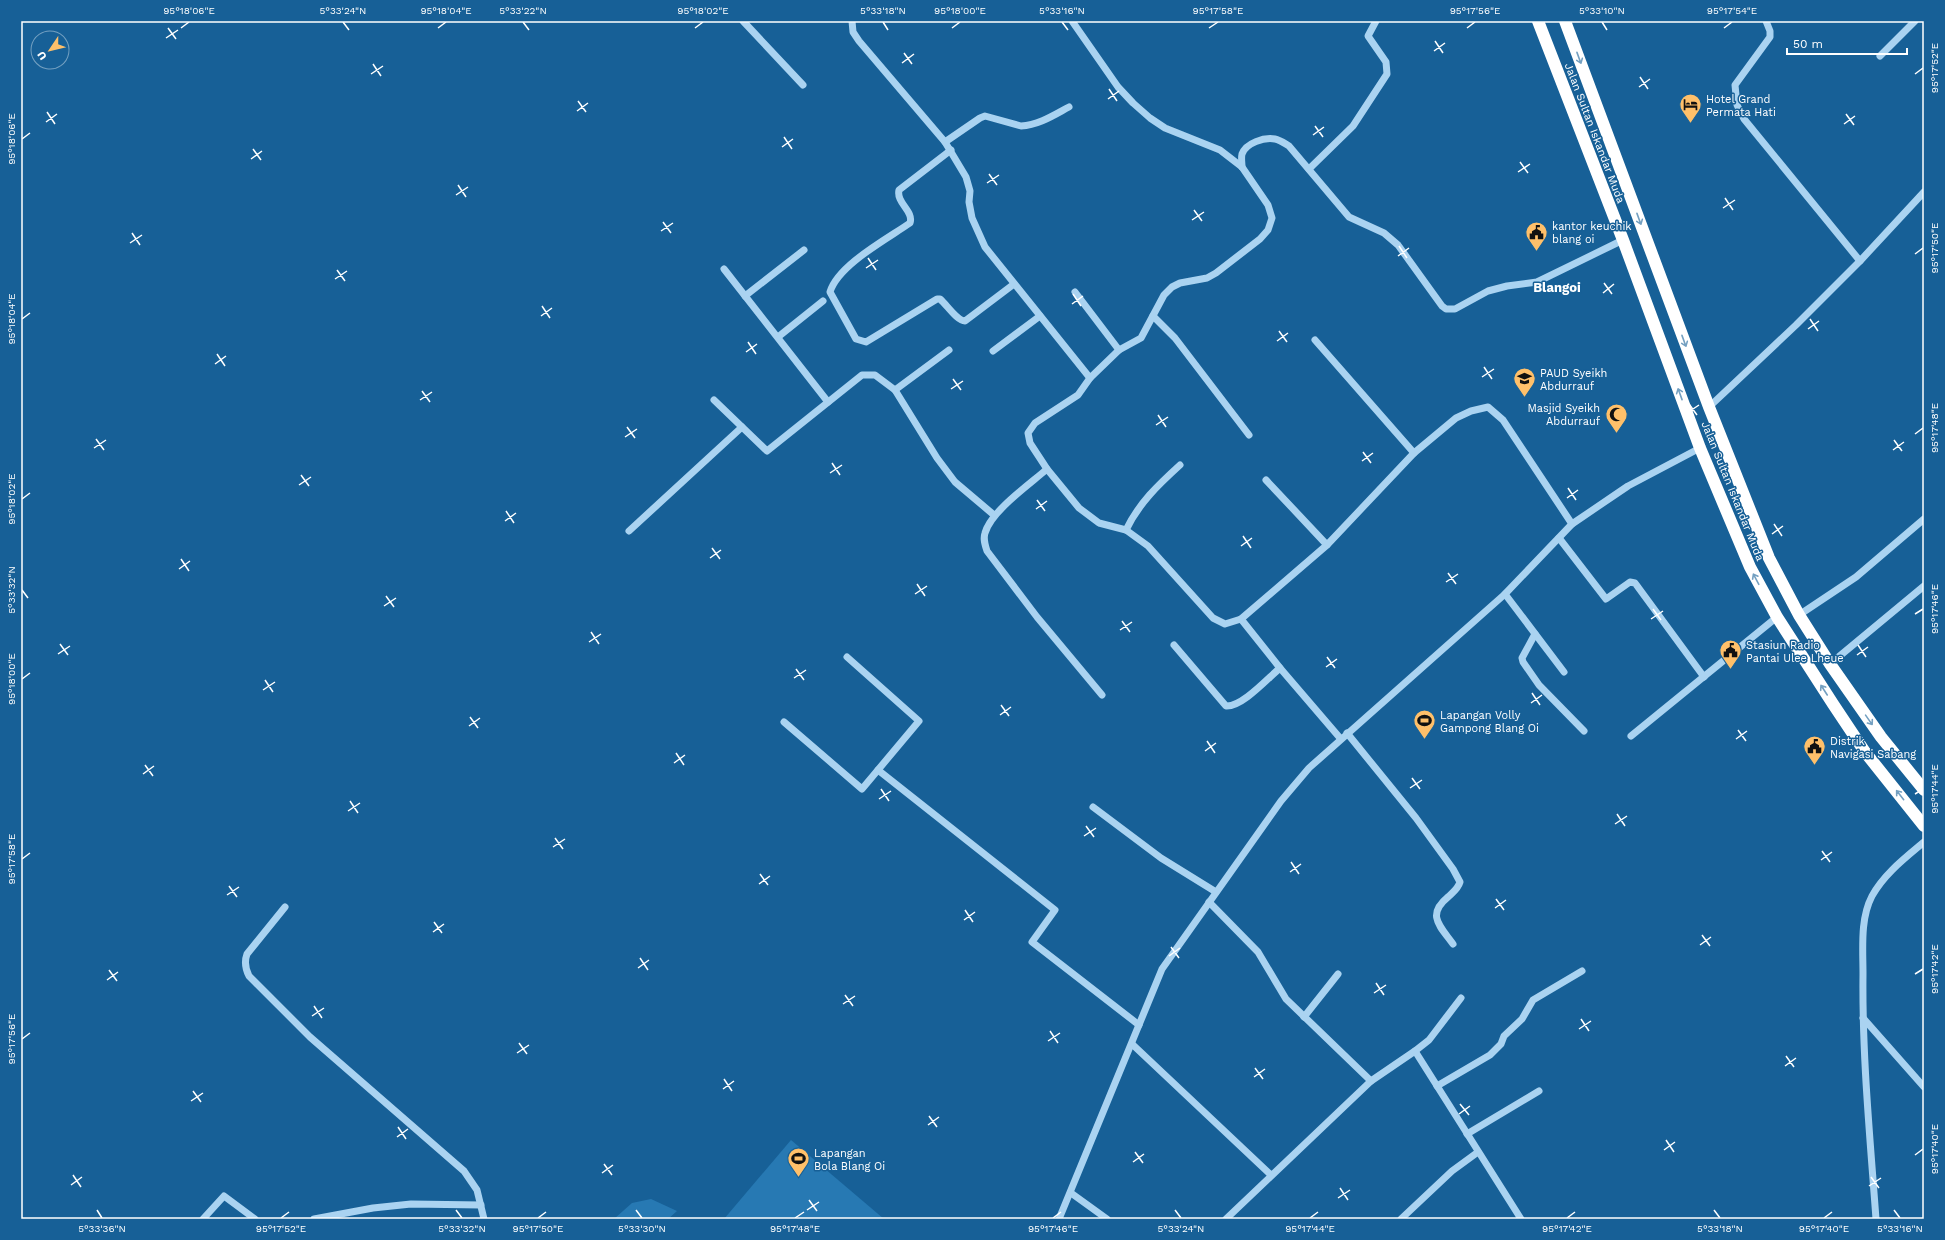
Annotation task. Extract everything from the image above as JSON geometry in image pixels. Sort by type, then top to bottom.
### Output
[{"type":"highway","name":"Jalan Sultan Iskandar Muda","points":[[1538,21],[1623,240],[1700,448],[1750,567],[1777,617],[1865,752],[1924,826]]},
{"type":"highway","name":"Jalan Sultan Iskandar Muda","points":[[1565,21],[1709,407],[1769,558],[1799,615],[1830,664],[1881,737],[1924,790]]},
{"type":"street","points":[[743,21],[803,85]]},
{"type":"street","points":[[852,21],[854,32],[859,42],[951,150],[966,177],[970,191],[969,202],[972,218],[976,232],[985,248],[1090,378]]},
{"type":"street","points":[[1072,21],[1118,87],[1150,118],[1180,136],[1220,150],[1242,167],[1268,205],[1272,218],[1268,230],[1260,239],[1216,273],[1207,278],[1180,283],[1172,287],[1164,295],[1141,338],[1119,350],[1090,378],[1078,395],[1036,423],[1028,433],[1030,443],[1047,469],[1079,508],[1099,523],[1126,530],[1148,546],[1213,618],[1225,624],[1240,619],[1327,545],[1414,453],[1456,418],[1470,411],[1488,407],[1503,420],[1572,524]]},
{"type":"street","points":[[1309,169],[1353,126],[1387,74],[1386,62],[1368,36],[1376,21]]},
{"type":"street","points":[[1766,21],[1770,31],[1770,37],[1735,85],[1737,105],[1744,119],[1860,261]]},
{"type":"street","points":[[1880,56],[1916,21]]},
{"type":"street","points":[[945,142],[985,116],[1026,126],[1044,120],[1069,107]]},
{"type":"street","points":[[1242,167],[1242,155],[1246,149],[1254,143],[1273,139],[1280,140],[1289,146],[1342,211],[1349,217],[1384,233],[1395,241],[1442,306],[1450,310],[1455,309],[1488,292],[1507,286],[1537,282],[1623,240]]},
{"type":"street","points":[[951,150],[899,190],[899,198],[910,216],[910,223],[846,268],[833,282],[830,292],[856,339],[866,342],[937,299],[940,299],[945,303],[960,320],[965,321],[1014,284]]},
{"type":"street","points":[[1709,407],[1796,325],[1860,261],[1924,192]]},
{"type":"street","points":[[745,296],[804,250]]},
{"type":"street","points":[[724,269],[828,402]]},
{"type":"street","points":[[1075,292],[1119,350]]},
{"type":"street","points":[[778,337],[823,301]]},
{"type":"street","points":[[993,351],[1040,316]]},
{"type":"street","points":[[1153,316],[1176,338],[1249,435]]},
{"type":"street","points":[[1315,340],[1414,453]]},
{"type":"street","points":[[895,390],[949,350]]},
{"type":"street","points":[[714,400],[767,451],[862,375],[875,375],[895,390],[937,458],[956,482],[994,515]]},
{"type":"street","points":[[629,531],[742,427]]},
{"type":"street","points":[[1059,1219],[1162,969],[1280,801],[1309,768],[1340,738],[1505,594],[1572,524],[1628,486],[1700,448]]},
{"type":"street","points":[[1126,530],[1134,514],[1146,497],[1180,465]]},
{"type":"street","points":[[1047,469],[994,515],[984,533],[987,551],[1037,617],[1102,695]]},
{"type":"street","points":[[1266,480],[1327,545]]},
{"type":"street","points":[[1799,615],[1856,577],[1924,519]]},
{"type":"street","points":[[1559,538],[1606,599],[1630,582],[1635,583],[1704,677]]},
{"type":"street","points":[[1830,664],[1924,586]]},
{"type":"street","points":[[1505,594],[1564,672]]},
{"type":"street","points":[[1631,736],[1777,617]]},
{"type":"street","points":[[1240,619],[1340,738]]},
{"type":"street","points":[[1534,634],[1522,658],[1523,662],[1539,684],[1584,731]]},
{"type":"street","points":[[1174,645],[1226,706],[1233,706],[1240,702],[1280,668]]},
{"type":"street","points":[[784,722],[862,789],[919,722],[847,657]]},
{"type":"street","points":[[1347,733],[1416,818],[1453,869],[1460,882],[1458,888],[1439,904],[1435,913],[1438,922],[1453,944]]},
{"type":"street","points":[[878,770],[1055,910],[1032,942],[1139,1025]]},
{"type":"street","points":[[1093,808],[1161,858],[1216,892]]},
{"type":"street","points":[[1876,1219],[1863,1018],[1863,934],[1866,912],[1872,896],[1886,876],[1924,842]]},
{"type":"street","points":[[1209,902],[1258,952],[1286,999],[1371,1081]]},
{"type":"street","points":[[285,907],[247,954],[245,968],[249,976],[310,1037],[464,1171],[474,1184],[484,1219]]},
{"type":"street","points":[[1437,1086],[1490,1055],[1501,1044],[1504,1036],[1522,1019],[1533,1000],[1582,971]]},
{"type":"street","points":[[1304,1017],[1338,974]]},
{"type":"street","points":[[1226,1219],[1371,1081],[1429,1040],[1461,998]]},
{"type":"street","points":[[1863,1018],[1924,1088]]},
{"type":"street","points":[[1132,1044],[1271,1175]]},
{"type":"street","points":[[1415,1051],[1521,1219]]},
{"type":"street","points":[[1467,1134],[1539,1091]]},
{"type":"street","points":[[1401,1219],[1452,1171],[1478,1152]]},
{"type":"street","points":[[1071,1193],[1107,1219]]},
{"type":"street","points":[[203,1219],[224,1196],[255,1219]]},
{"type":"street","points":[[314,1219],[388,1206],[411,1204],[481,1205]]},
{"type":"shaded area","name":"Lapangan Bola Blang Oi","points":[[791,1140],[884,1219],[724,1219]]},
{"type":"shaded area","points":[[651,1199],[677,1211],[668,1219],[614,1219],[632,1203]]},
{"type":"place","name":"Hotel Grand Permata Hati","points":[[1690,124]]},
{"type":"place","name":"kantor keuchik blang oi","points":[[1537,252]]},
{"type":"place","name":"PAUD Syeikh Abdurrauf","points":[[1525,398]]},
{"type":"place","name":"Masjid Syeikh Abdurrauf","points":[[1616,434]]},
{"type":"place","name":"Stasiun Radio Pantai Ulee Lheue","points":[[1731,670]]},
{"type":"place","name":"Lapangan Volly Gampong Blang Oi","points":[[1425,740]]},
{"type":"place","name":"Distrik Navigasi Sabang","points":[[1815,766]]},
{"type":"place","name":"Lapangan Bola Blang Oi","points":[[798,1178]]},
{"type":"district","name":"Blangoi","points":[[1557,287]]}]
